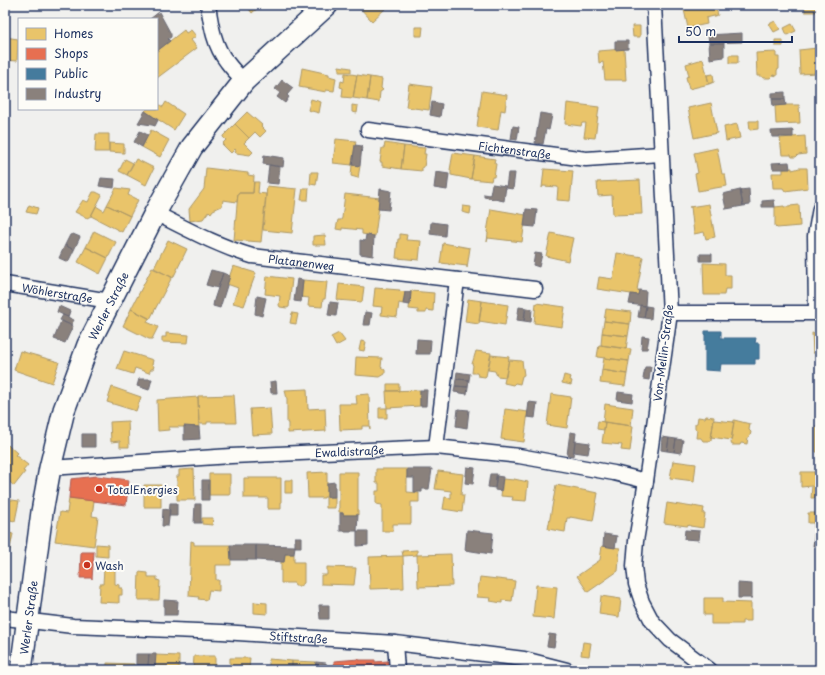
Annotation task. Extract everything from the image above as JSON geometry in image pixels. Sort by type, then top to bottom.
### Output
[{"type":"main road","name":"Werler Straße","points":[[21,670],[50,468],[64,410],[76,374],[88,345],[154,213],[192,146],[244,81],[327,5]]},
{"type":"street","points":[[208,5],[217,46],[226,62],[244,81]]},
{"type":"street","name":"Von-Mellin-Straße","points":[[654,5],[670,313],[636,541],[634,566],[636,584],[642,602],[652,621],[670,640],[710,670]]},
{"type":"street","name":"Fichtenstraße","points":[[368,130],[586,159],[662,154]]},
{"type":"street","points":[[670,313],[818,313],[815,236],[820,208]]},
{"type":"street","name":"Platanenweg","points":[[154,213],[214,242],[252,256],[535,289]]},
{"type":"street","points":[[436,447],[457,280]]},
{"type":"street","name":"Wöhlerstraße","points":[[5,284],[110,301]]},
{"type":"street","name":"Ewaldistraße","points":[[50,468],[231,456],[436,447],[519,456],[614,473],[646,481]]},
{"type":"street","name":"Stiftstraße","points":[[5,618],[73,626],[222,632],[395,643],[524,659],[567,670]]},
{"type":"street","points":[[395,643],[396,670]]},
{"type":"building: Homes","points":[[246,5],[258,5],[259,7],[252,13]]},
{"type":"building: Homes","points":[[385,5],[387,7],[372,21],[358,6]]},
{"type":"building: Homes","points":[[683,5],[715,5],[718,15],[706,18],[707,24],[688,28]]},
{"type":"building: Homes","points":[[805,5],[820,5],[820,21],[817,22],[818,12],[805,12]]},
{"type":"building: Homes","points":[[775,21],[780,29],[774,32],[769,24]]},
{"type":"building: Homes","points":[[792,24],[796,31],[787,35],[784,28]]},
{"type":"building: Homes","points":[[632,26],[640,26],[640,37],[633,37]]},
{"type":"building: Homes","points":[[415,27],[423,27],[422,36],[415,36]]},
{"type":"building: Homes","points":[[184,30],[186,33],[191,30],[196,36],[191,40],[197,48],[158,77],[158,50]]},
{"type":"building: Homes","points":[[5,37],[18,39],[17,61],[5,60]]},
{"type":"building: Homes","points":[[775,40],[783,40],[783,46],[775,46]]},
{"type":"building: Homes","points":[[817,48],[818,73],[800,74],[799,50]]},
{"type":"building: Homes","points":[[624,49],[626,80],[605,80],[603,62],[599,63],[598,51]]},
{"type":"building: Homes","points":[[776,52],[776,57],[779,57],[779,69],[777,70],[777,76],[773,75],[770,78],[764,78],[757,76],[756,53]]},
{"type":"building: Homes","points":[[729,55],[738,55],[738,63],[729,63]]},
{"type":"building: Homes","points":[[703,59],[709,84],[689,89],[686,77],[689,76],[686,64]]},
{"type":"building: Homes","points":[[339,66],[351,68],[351,72],[339,72]]},
{"type":"building: Homes","points":[[302,68],[329,74],[329,76],[336,78],[334,91],[326,90],[326,92],[299,87]]},
{"type":"building: Homes","points":[[345,73],[357,75],[353,98],[342,97],[343,88],[340,87],[341,81],[344,82]]},
{"type":"building: Homes","points":[[713,74],[714,82],[709,84],[707,75]]},
{"type":"building: Homes","points":[[357,75],[370,77],[367,100],[353,98]]},
{"type":"building: Homes","points":[[370,77],[382,79],[381,88],[383,90],[380,92],[379,102],[367,100]]},
{"type":"building: Homes","points":[[409,84],[432,87],[429,110],[406,107]]},
{"type":"building: Homes","points":[[482,91],[507,95],[505,111],[501,110],[498,130],[477,127]]},
{"type":"building: Homes","points":[[311,99],[321,102],[319,113],[308,110]]},
{"type":"building: Homes","points":[[166,102],[184,114],[174,130],[145,111],[158,110],[158,104],[163,107]]},
{"type":"building: Homes","points":[[567,103],[599,107],[595,138],[584,137],[586,123],[582,123],[581,126],[565,124]]},
{"type":"building: Homes","points":[[711,103],[717,133],[694,138],[688,108]]},
{"type":"building: Homes","points":[[352,105],[358,106],[357,113],[352,112]]},
{"type":"building: Homes","points":[[799,105],[800,123],[776,124],[775,106]]},
{"type":"building: Homes","points":[[247,112],[262,125],[261,126],[266,131],[260,137],[255,132],[249,138],[235,124]]},
{"type":"building: Homes","points":[[749,121],[758,121],[758,129],[750,130]]},
{"type":"building: Homes","points":[[235,124],[249,138],[244,143],[253,152],[250,155],[236,153],[235,149],[231,153],[222,144],[226,140],[223,136]]},
{"type":"building: Homes","points":[[737,124],[740,138],[726,141],[724,127]]},
{"type":"building: Homes","points":[[151,130],[169,140],[160,157],[142,147]]},
{"type":"building: Homes","points":[[96,134],[109,134],[109,152],[95,152]]},
{"type":"building: Homes","points":[[805,136],[806,154],[798,155],[796,157],[792,157],[791,155],[782,155],[780,138]]},
{"type":"building: Homes","points":[[336,139],[356,141],[352,165],[333,163]]},
{"type":"building: Homes","points":[[109,143],[124,144],[124,153],[109,152]]},
{"type":"building: Homes","points":[[385,143],[404,146],[401,169],[382,166],[382,162],[380,162],[382,148],[384,148]]},
{"type":"building: Homes","points":[[404,146],[425,148],[424,154],[426,154],[422,171],[401,169]]},
{"type":"building: Homes","points":[[717,148],[722,174],[725,174],[727,186],[698,191],[695,174],[698,173],[694,153]]},
{"type":"building: Homes","points":[[453,153],[475,156],[471,179],[451,175],[450,170]]},
{"type":"building: Homes","points":[[475,156],[495,159],[494,163],[496,164],[494,177],[492,177],[491,181],[471,179]]},
{"type":"building: Homes","points":[[125,159],[133,163],[127,175],[119,171]]},
{"type":"building: Homes","points":[[136,159],[154,168],[146,185],[127,175]]},
{"type":"building: Homes","points":[[352,165],[360,166],[358,178],[351,176]]},
{"type":"building: Homes","points":[[206,168],[248,173],[248,175],[254,176],[253,193],[238,193],[237,202],[223,200],[222,206],[213,210],[211,213],[209,211],[203,219],[190,221],[189,209],[204,189]]},
{"type":"building: Homes","points":[[792,168],[792,170],[807,168],[808,188],[785,191],[783,188],[773,188],[772,173],[783,173],[783,169]]},
{"type":"building: Homes","points":[[544,169],[573,171],[570,201],[557,200],[558,187],[543,186],[542,188]]},
{"type":"building: Homes","points":[[311,172],[318,172],[316,185],[310,184]]},
{"type":"building: Homes","points":[[640,180],[642,214],[613,215],[612,195],[598,196],[597,182]]},
{"type":"building: Homes","points":[[254,182],[259,182],[258,193],[266,194],[261,242],[234,240],[238,193],[253,193]]},
{"type":"building: Homes","points":[[267,186],[297,189],[292,233],[263,230]]},
{"type":"building: Homes","points":[[116,188],[130,190],[128,195],[138,200],[130,216],[107,205]]},
{"type":"building: Homes","points":[[303,188],[309,188],[308,200],[301,200]]},
{"type":"building: Homes","points":[[93,192],[102,195],[91,216],[87,218],[75,212],[83,200],[88,202]]},
{"type":"building: Homes","points":[[345,194],[380,198],[375,236],[362,234],[362,230],[342,228],[342,230],[336,229],[338,220],[341,220],[342,218]]},
{"type":"building: Homes","points":[[709,204],[715,237],[706,239],[704,232],[694,234],[691,207],[689,207]]},
{"type":"building: Homes","points":[[29,205],[38,208],[36,214],[26,212]]},
{"type":"building: Homes","points":[[107,205],[130,216],[122,232],[91,216],[96,206],[104,211]]},
{"type":"building: Homes","points":[[799,205],[800,226],[777,228],[775,226],[775,207],[790,207]]},
{"type":"building: Homes","points":[[463,206],[471,207],[470,214],[462,212]]},
{"type":"building: Homes","points":[[491,209],[526,215],[522,242],[488,238],[487,242],[487,232]]},
{"type":"building: Homes","points":[[94,231],[116,242],[108,258],[86,247]]},
{"type":"building: Homes","points":[[551,233],[573,238],[568,261],[546,256]]},
{"type":"building: Homes","points":[[400,234],[407,235],[406,240],[421,241],[419,260],[396,258]]},
{"type":"building: Homes","points":[[325,235],[326,245],[313,245],[313,236]]},
{"type":"building: Homes","points":[[168,240],[187,249],[173,278],[154,268]]},
{"type":"building: Homes","points":[[443,243],[470,248],[467,268],[467,266],[440,264]]},
{"type":"building: Homes","points":[[86,247],[108,258],[100,274],[78,262]]},
{"type":"building: Homes","points":[[617,253],[643,257],[637,290],[639,290],[638,295],[597,289],[599,277],[613,279]]},
{"type":"building: Homes","points":[[703,263],[725,264],[725,275],[731,275],[731,289],[725,289],[724,295],[704,295]]},
{"type":"building: Homes","points":[[233,266],[256,273],[244,306],[233,303],[238,288],[227,284]]},
{"type":"building: Homes","points":[[152,268],[172,277],[150,319],[131,309]]},
{"type":"building: Homes","points":[[267,276],[292,279],[289,307],[280,307],[280,296],[265,294]]},
{"type":"building: Homes","points":[[303,280],[327,282],[325,299],[323,299],[322,307],[308,306],[309,298],[301,297]]},
{"type":"building: Homes","points":[[339,284],[364,287],[362,302],[337,300]]},
{"type":"building: Homes","points":[[375,288],[400,290],[399,291],[405,292],[403,304],[399,303],[397,317],[381,315],[382,307],[373,306]]},
{"type":"building: Homes","points":[[411,291],[434,293],[433,311],[426,310],[426,313],[418,313],[418,310],[409,309]]},
{"type":"building: Homes","points":[[468,299],[482,301],[479,324],[465,322]]},
{"type":"building: Homes","points":[[482,301],[508,305],[505,325],[479,321]]},
{"type":"building: Homes","points":[[536,303],[565,307],[562,327],[534,323]]},
{"type":"building: Homes","points":[[131,309],[149,318],[147,322],[158,327],[152,339],[149,339],[123,326]]},
{"type":"building: Homes","points":[[606,309],[631,312],[630,324],[604,321]]},
{"type":"building: Homes","points":[[292,313],[298,314],[296,324],[290,323]]},
{"type":"building: Homes","points":[[604,321],[630,324],[628,336],[602,333]]},
{"type":"building: Homes","points":[[166,333],[189,335],[188,343],[162,342],[162,337],[166,337]]},
{"type":"building: Homes","points":[[339,333],[345,341],[336,346],[331,337]]},
{"type":"building: Homes","points":[[602,333],[628,336],[626,349],[601,345]]},
{"type":"building: Homes","points":[[812,333],[820,334],[820,353],[813,353]]},
{"type":"building: Homes","points":[[361,341],[366,342],[364,351],[359,350]]},
{"type":"building: Homes","points":[[599,345],[631,349],[629,361],[597,357]]},
{"type":"building: Homes","points":[[20,351],[59,362],[52,383],[14,370]]},
{"type":"building: Homes","points":[[124,351],[153,360],[153,369],[151,369],[149,373],[135,368],[133,374],[117,369]]},
{"type":"building: Homes","points":[[476,351],[491,353],[485,377],[478,376],[477,373],[472,373],[472,364]]},
{"type":"building: Homes","points":[[491,355],[509,357],[506,377],[497,376],[495,371],[488,370]]},
{"type":"building: Homes","points":[[356,357],[382,358],[381,367],[385,370],[385,374],[380,377],[355,375]]},
{"type":"building: Homes","points":[[604,358],[629,361],[627,374],[602,370]]},
{"type":"building: Homes","points":[[509,360],[522,361],[524,375],[522,376],[520,384],[515,383],[513,385],[504,383]]},
{"type":"building: Homes","points":[[602,370],[627,374],[625,386],[600,383]]},
{"type":"building: Homes","points":[[564,375],[571,377],[571,385],[562,383]]},
{"type":"building: Homes","points":[[387,384],[399,384],[399,391],[387,391]]},
{"type":"building: Homes","points":[[112,387],[141,397],[136,411],[107,402]]},
{"type":"building: Homes","points":[[307,389],[308,409],[325,408],[326,431],[288,433],[287,399],[285,390]]},
{"type":"building: Homes","points":[[420,390],[420,406],[387,408],[386,391]]},
{"type":"building: Homes","points":[[369,394],[370,429],[369,426],[362,426],[362,429],[340,430],[339,404],[357,404],[356,395]]},
{"type":"building: Homes","points":[[551,394],[571,397],[567,428],[547,425]]},
{"type":"building: Homes","points":[[234,395],[236,423],[207,422],[207,424],[199,424],[198,396]]},
{"type":"building: Homes","points":[[198,397],[199,427],[169,427],[169,430],[158,431],[157,400]]},
{"type":"building: Homes","points":[[605,404],[633,408],[631,426],[603,422]]},
{"type":"building: Homes","points":[[270,408],[272,434],[252,435],[250,409]]},
{"type":"building: Homes","points":[[379,408],[387,408],[387,418],[379,418]]},
{"type":"building: Homes","points":[[505,409],[528,412],[524,442],[501,439]]},
{"type":"building: Homes","points":[[706,416],[714,417],[711,440],[703,441],[701,438],[696,438],[697,430],[695,429],[695,424],[697,423],[698,417],[705,418]]},
{"type":"building: Homes","points":[[714,420],[734,422],[731,440],[711,437]]},
{"type":"building: Homes","points":[[734,420],[750,424],[749,430],[751,432],[750,436],[748,437],[747,444],[741,443],[740,445],[732,445]]},
{"type":"building: Homes","points":[[128,421],[129,447],[120,447],[120,441],[111,442],[110,422]]},
{"type":"building: Homes","points":[[598,421],[605,422],[604,430],[597,429]]},
{"type":"building: Homes","points":[[605,422],[633,426],[630,451],[621,450],[622,445],[602,443]]},
{"type":"building: Homes","points":[[816,426],[820,426],[820,452],[816,452]]},
{"type":"building: Homes","points":[[8,445],[17,453],[15,455],[28,465],[23,471],[25,472],[14,486],[5,478],[5,447],[6,448]]},
{"type":"building: Homes","points":[[673,461],[696,464],[694,481],[670,478]]},
{"type":"building: Homes","points":[[194,469],[195,500],[177,500],[177,476],[179,476],[179,470]]},
{"type":"building: Homes","points":[[376,469],[407,469],[407,492],[419,493],[419,502],[411,502],[411,524],[393,524],[393,531],[382,531],[382,505],[376,504],[376,491],[379,491],[379,483],[376,483]]},
{"type":"building: Homes","points":[[438,471],[463,474],[461,495],[464,495],[462,512],[443,509],[445,497],[451,498],[451,491],[435,489]]},
{"type":"building: Homes","points":[[327,472],[327,497],[308,498],[307,473]]},
{"type":"building: Homes","points":[[339,472],[358,472],[358,515],[343,515],[343,513],[339,512]]},
{"type":"building: Homes","points":[[801,472],[820,472],[820,498],[811,498],[812,486],[801,487]]},
{"type":"building: Homes","points":[[209,474],[230,474],[230,495],[209,495]]},
{"type":"building: Homes","points":[[244,478],[281,478],[281,509],[268,509],[268,498],[244,498]]},
{"type":"building: Homes","points":[[503,479],[514,479],[528,482],[526,501],[512,500],[513,497],[501,496]]},
{"type":"building: Homes","points":[[285,480],[292,480],[292,493],[285,493]]},
{"type":"building: Homes","points":[[144,485],[161,485],[161,507],[144,507]]},
{"type":"building: Homes","points":[[556,485],[598,493],[593,521],[570,517],[567,518],[565,532],[548,529]]},
{"type":"building: Homes","points":[[326,497],[335,497],[335,508],[326,508]]},
{"type":"building: Homes","points":[[69,498],[94,501],[92,516],[98,517],[94,546],[55,541],[60,512],[67,513]]},
{"type":"building: Homes","points":[[5,499],[19,501],[15,521],[5,519]]},
{"type":"building: Homes","points":[[667,503],[704,508],[703,514],[705,514],[703,528],[690,525],[687,526],[664,523]]},
{"type":"building: Homes","points":[[808,513],[820,513],[820,538],[814,538],[814,523],[808,523]]},
{"type":"building: Homes","points":[[202,518],[213,518],[212,525],[202,524]]},
{"type":"building: Homes","points":[[5,532],[13,534],[9,553],[5,552]]},
{"type":"building: Homes","points":[[191,541],[194,542],[194,545],[230,545],[231,565],[216,565],[216,580],[219,580],[219,591],[209,590],[207,600],[189,596]]},
{"type":"building: Homes","points":[[96,544],[108,545],[108,557],[96,556]]},
{"type":"building: Homes","points":[[602,546],[620,548],[618,571],[588,592],[577,576],[600,560]]},
{"type":"building: Homes","points":[[417,550],[417,555],[403,556],[402,551]]},
{"type":"building: Homes","points":[[285,554],[294,554],[294,562],[304,562],[304,583],[300,586],[295,586],[294,583],[281,583],[281,562],[284,562]]},
{"type":"building: Homes","points":[[451,554],[452,586],[418,587],[417,555]]},
{"type":"building: Homes","points":[[403,556],[404,588],[370,589],[369,557]]},
{"type":"building: Homes","points":[[327,567],[356,568],[354,585],[321,584],[321,575],[327,575]]},
{"type":"building: Homes","points":[[104,568],[115,568],[115,584],[119,585],[119,588],[122,588],[122,595],[119,595],[119,603],[99,602],[100,584],[103,584]]},
{"type":"building: Homes","points":[[139,572],[148,573],[148,577],[157,577],[157,580],[160,581],[159,600],[138,600]]},
{"type":"building: Homes","points":[[480,577],[515,581],[512,601],[502,600],[502,603],[490,601],[491,598],[477,597]]},
{"type":"building: Homes","points":[[536,585],[557,587],[554,619],[533,617]]},
{"type":"building: Homes","points":[[601,596],[621,599],[619,617],[599,614]]},
{"type":"building: Homes","points":[[704,598],[723,598],[723,602],[751,603],[751,621],[742,621],[742,624],[711,624],[711,615],[704,615]]},
{"type":"building: Homes","points":[[254,602],[267,603],[267,614],[254,613]]},
{"type":"building: Homes","points":[[583,642],[591,643],[589,656],[581,655]]},
{"type":"building: Homes","points":[[155,655],[179,656],[179,668],[176,668],[176,670],[155,670]]},
{"type":"building: Homes","points":[[194,656],[215,656],[215,670],[193,670]]},
{"type":"building: Homes","points":[[230,658],[250,658],[249,670],[230,670]]},
{"type":"building: Homes","points":[[269,659],[292,661],[292,670],[269,670]]},
{"type":"building: Homes","points":[[292,661],[316,662],[315,670],[292,670]]},
{"type":"building: Homes","points":[[107,663],[134,664],[134,670],[107,670]]},
{"type":"building: Shops","name":"TotalEnergies","points":[[97,476],[129,480],[126,505],[69,498],[71,479]]},
{"type":"building: Shops","name":"Wash","points":[[81,552],[94,552],[92,579],[80,578]]},
{"type":"building: Shops","points":[[359,659],[375,660],[375,662],[388,661],[388,670],[334,670],[334,661]]},
{"type":"building: Public","points":[[705,331],[721,331],[721,338],[756,338],[755,343],[759,343],[759,359],[755,359],[755,364],[721,364],[720,371],[705,370]]},
{"type":"building: Industry","points":[[159,12],[171,34],[171,37],[168,39],[170,41],[158,50],[158,18],[151,18]]},
{"type":"building: Industry","points":[[742,33],[742,42],[709,43],[708,35]]},
{"type":"building: Industry","points":[[615,41],[628,41],[628,49],[615,50]]},
{"type":"building: Industry","points":[[709,43],[724,43],[724,57],[710,59]]},
{"type":"building: Industry","points":[[817,48],[820,48],[820,67],[818,67]]},
{"type":"building: Industry","points":[[282,80],[293,88],[287,95],[289,97],[285,103],[277,97],[280,93],[275,89]]},
{"type":"building: Industry","points":[[785,92],[785,99],[772,99],[772,93]]},
{"type":"building: Industry","points":[[772,99],[785,99],[786,105],[773,106]]},
{"type":"building: Industry","points":[[432,102],[442,104],[440,117],[430,115]]},
{"type":"building: Industry","points":[[145,111],[158,120],[155,126],[138,123]]},
{"type":"building: Industry","points":[[540,113],[552,115],[549,130],[546,129],[543,144],[535,143]]},
{"type":"building: Industry","points":[[513,126],[519,127],[517,140],[511,139]]},
{"type":"building: Industry","points":[[793,130],[793,137],[772,137],[771,131]]},
{"type":"building: Industry","points":[[140,131],[148,135],[142,147],[134,142]]},
{"type":"building: Industry","points":[[355,145],[362,146],[360,166],[352,165]]},
{"type":"building: Industry","points":[[264,155],[284,158],[283,167],[263,164]]},
{"type":"building: Industry","points":[[789,162],[790,169],[773,169],[772,163]]},
{"type":"building: Industry","points":[[269,165],[280,167],[278,184],[267,183]]},
{"type":"building: Industry","points":[[436,172],[449,174],[447,190],[434,188]]},
{"type":"building: Industry","points":[[508,173],[515,173],[513,189],[506,188]]},
{"type":"building: Industry","points":[[101,178],[115,179],[114,188],[99,186]]},
{"type":"building: Industry","points":[[492,184],[506,186],[504,201],[484,197],[484,194],[490,195]]},
{"type":"building: Industry","points":[[380,189],[391,191],[389,210],[378,209]]},
{"type":"building: Industry","points":[[749,189],[750,205],[743,206],[740,190]]},
{"type":"building: Industry","points":[[740,190],[743,206],[726,209],[723,194]]},
{"type":"building: Industry","points":[[774,200],[775,207],[762,207],[762,201]]},
{"type":"building: Industry","points":[[526,209],[537,210],[535,227],[524,226]]},
{"type":"building: Industry","points":[[431,222],[446,224],[445,236],[430,234]]},
{"type":"building: Industry","points":[[73,234],[80,237],[74,250],[65,245],[70,235]]},
{"type":"building: Industry","points":[[366,235],[374,236],[373,256],[360,254],[360,240],[365,241]]},
{"type":"building: Industry","points":[[65,245],[74,250],[68,262],[59,258]]},
{"type":"building: Industry","points":[[535,253],[542,254],[539,267],[533,265]]},
{"type":"building: Industry","points":[[700,254],[712,254],[712,261],[700,261]]},
{"type":"building: Industry","points":[[211,270],[223,273],[218,288],[206,285]]},
{"type":"building: Industry","points":[[223,273],[230,276],[220,308],[213,306]]},
{"type":"building: Industry","points":[[297,279],[303,280],[301,302],[294,301]]},
{"type":"building: Industry","points":[[639,290],[646,291],[645,306],[629,304],[631,294],[638,295]]},
{"type":"building: Industry","points":[[405,292],[411,292],[410,305],[403,304]]},
{"type":"building: Industry","points":[[257,296],[266,298],[262,316],[255,314]]},
{"type":"building: Industry","points":[[330,302],[338,303],[336,316],[328,315]]},
{"type":"building: Industry","points":[[640,305],[646,306],[644,318],[638,317]]},
{"type":"building: Industry","points":[[59,306],[70,311],[68,317],[57,312]]},
{"type":"building: Industry","points":[[646,306],[652,307],[651,319],[644,318]]},
{"type":"building: Industry","points":[[519,307],[525,308],[524,321],[517,320]]},
{"type":"building: Industry","points":[[526,308],[532,309],[531,322],[524,321]]},
{"type":"building: Industry","points":[[365,312],[372,313],[370,325],[363,325]]},
{"type":"building: Industry","points":[[63,315],[74,320],[71,325],[60,320]]},
{"type":"building: Industry","points":[[61,321],[73,326],[65,343],[54,339]]},
{"type":"building: Industry","points":[[642,336],[649,337],[647,349],[641,349]]},
{"type":"building: Industry","points":[[417,339],[431,340],[430,354],[416,354]]},
{"type":"building: Industry","points":[[645,367],[651,367],[649,380],[643,379]]},
{"type":"building: Industry","points":[[457,372],[470,374],[469,380],[456,379]]},
{"type":"building: Industry","points":[[139,379],[152,379],[149,390],[137,386]]},
{"type":"building: Industry","points":[[456,379],[469,380],[468,387],[455,386]]},
{"type":"building: Industry","points":[[276,381],[277,393],[271,393],[270,382]]},
{"type":"building: Industry","points":[[455,386],[468,387],[467,394],[454,392]]},
{"type":"building: Industry","points":[[420,390],[427,390],[426,406],[420,406]]},
{"type":"building: Industry","points":[[618,392],[633,394],[632,402],[617,400]]},
{"type":"building: Industry","points":[[529,402],[537,403],[535,418],[527,417]]},
{"type":"building: Industry","points":[[458,409],[469,410],[467,428],[456,426]]},
{"type":"building: Industry","points":[[184,426],[199,427],[200,439],[184,440]]},
{"type":"building: Industry","points":[[570,432],[576,433],[573,456],[567,455]]},
{"type":"building: Industry","points":[[82,434],[95,434],[95,447],[82,447]]},
{"type":"building: Industry","points":[[662,437],[669,438],[667,451],[661,450]]},
{"type":"building: Industry","points":[[669,438],[676,439],[674,452],[667,451]]},
{"type":"building: Industry","points":[[676,439],[683,440],[681,453],[674,452]]},
{"type":"building: Industry","points":[[575,441],[590,443],[588,454],[574,452]]},
{"type":"building: Industry","points":[[467,467],[475,468],[473,484],[465,483]]},
{"type":"building: Industry","points":[[407,469],[432,469],[429,489],[422,489],[422,492],[414,492],[414,478],[407,478]]},
{"type":"building: Industry","points":[[490,474],[497,474],[495,488],[488,487]]},
{"type":"building: Industry","points":[[496,476],[503,477],[501,491],[495,490]]},
{"type":"building: Industry","points":[[202,480],[209,480],[209,500],[202,500]]},
{"type":"building: Industry","points":[[335,482],[335,497],[327,497],[327,483]]},
{"type":"building: Industry","points":[[170,503],[177,503],[177,516],[169,516]]},
{"type":"building: Industry","points":[[195,504],[201,504],[201,523],[194,523]]},
{"type":"building: Industry","points":[[163,509],[170,510],[168,526],[162,526]]},
{"type":"building: Industry","points":[[340,513],[343,513],[343,515],[358,515],[357,531],[340,531]]},
{"type":"building: Industry","points":[[467,530],[493,533],[491,554],[465,550]]},
{"type":"building: Industry","points":[[685,530],[700,531],[699,540],[684,539]]},
{"type":"building: Industry","points":[[357,531],[368,531],[368,545],[357,546]]},
{"type":"building: Industry","points":[[604,534],[617,536],[615,548],[603,546]]},
{"type":"building: Industry","points":[[295,537],[301,537],[301,547],[295,547]]},
{"type":"building: Industry","points":[[814,538],[820,538],[820,546],[813,546]]},
{"type":"building: Industry","points":[[230,545],[256,545],[256,560],[231,560]]},
{"type":"building: Industry","points":[[256,545],[295,546],[294,554],[285,554],[284,562],[256,560]]},
{"type":"building: Industry","points":[[738,583],[752,584],[752,598],[738,598]]},
{"type":"building: Industry","points":[[164,600],[178,601],[177,615],[164,615]]},
{"type":"building: Industry","points":[[319,605],[329,605],[329,619],[320,619]]},
{"type":"building: Industry","points":[[549,634],[556,635],[554,647],[547,646]]},
{"type":"building: Industry","points":[[136,654],[149,654],[148,665],[136,665]]},
{"type":"building: Industry","points":[[149,654],[156,654],[155,667],[148,667]]},
{"type":"building: Industry","points":[[316,662],[326,663],[327,670],[315,670]]},
{"type":"place","name":"TotalEnergies","points":[[99,489]]},
{"type":"place","name":"Wash","points":[[87,565]]}]
